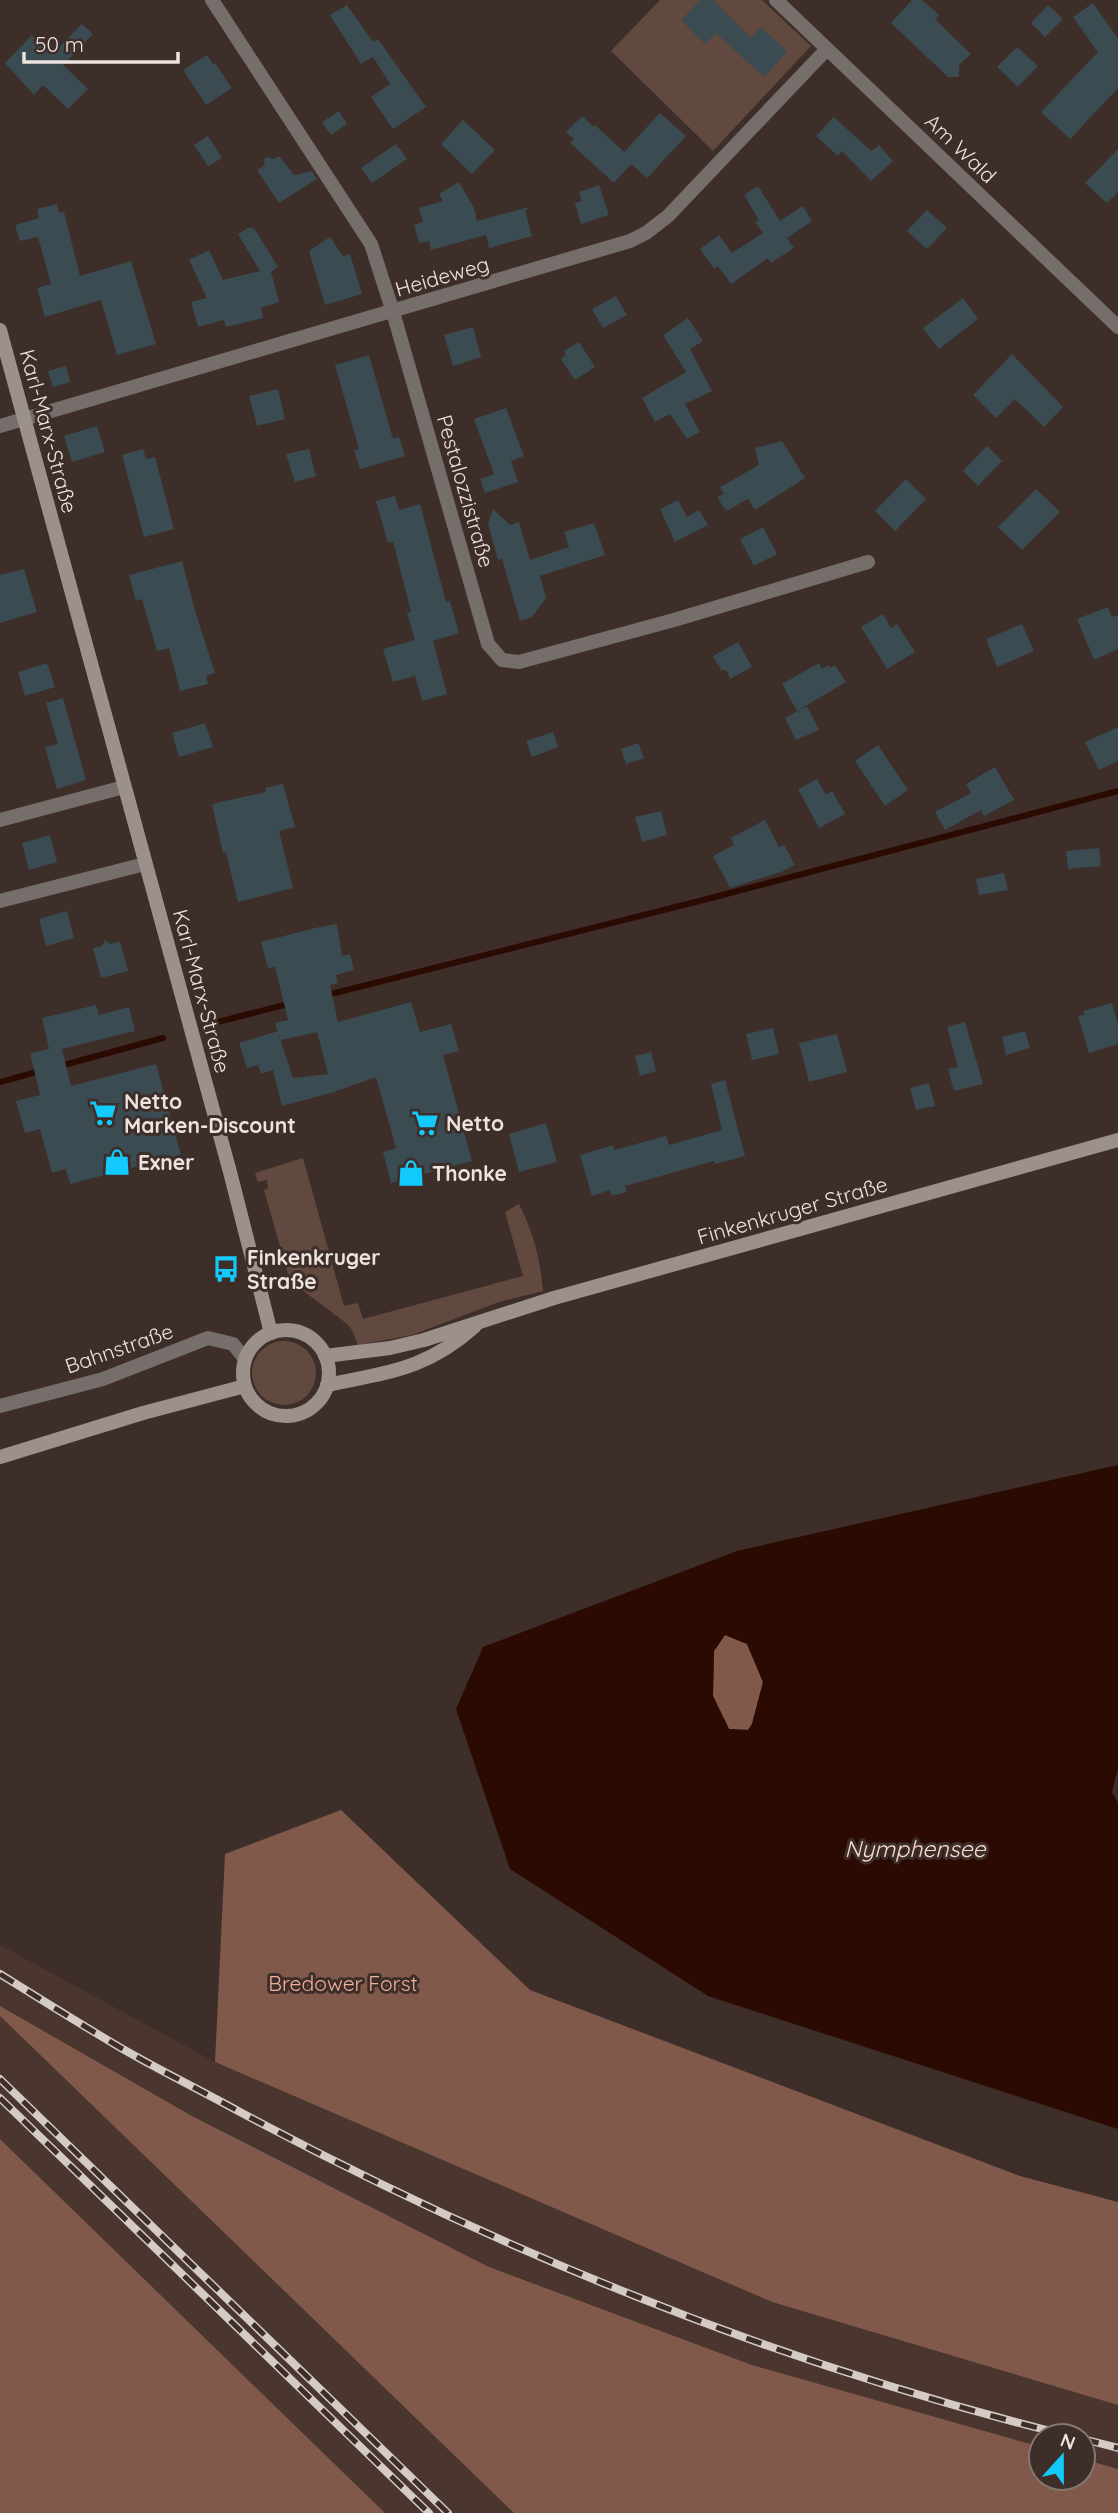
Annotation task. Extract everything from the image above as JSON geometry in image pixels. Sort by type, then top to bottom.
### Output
[{"type":"main road","name":"Karl-Marx-Straße","points":[[0,330],[271,1333]]},
{"type":"main road","name":"Finkenkruger Straße","points":[[325,1356],[390,1348],[554,1298],[1118,1140]]},
{"type":"main road","name":"Finkenkruger Straße","points":[[327,1385],[406,1369],[428,1360],[456,1343],[479,1322]]},
{"type":"main road","points":[[292,1330],[303,1333],[312,1339],[325,1356],[327,1385],[319,1400],[305,1411],[286,1416],[266,1410],[257,1404],[245,1386],[243,1372],[246,1359],[255,1343],[271,1333],[292,1330]]},
{"type":"main road","points":[[0,1457],[142,1413],[245,1386]]},
{"type":"street","name":"Pestalozzistraße","points":[[212,0],[371,244],[488,644],[502,660],[529,660],[868,562]]},
{"type":"street","name":"Am Wald","points":[[776,0],[1118,327]]},
{"type":"street","name":"Heideweg","points":[[0,426],[599,252],[646,233],[667,216],[827,49]]},
{"type":"street","points":[[0,820],[124,787]]},
{"type":"street","points":[[0,901],[145,864]]},
{"type":"street","name":"Bahnstraße","points":[[0,1406],[103,1379],[208,1338],[233,1344],[246,1359]]},
{"type":"shaded area","points":[[660,0],[762,0],[811,46],[713,151],[611,51]]},
{"type":"shaded area","points":[[303,1158],[344,1306],[358,1303],[363,1319],[523,1276],[505,1212],[519,1204],[536,1246],[543,1291],[499,1302],[412,1335],[358,1345],[346,1323],[290,1281],[264,1190],[268,1188],[267,1180],[258,1182],[255,1173]]},
{"type":"shaded area","points":[[278,1341],[290,1341],[307,1350],[314,1361],[314,1385],[307,1396],[290,1405],[278,1405],[266,1400],[257,1391],[252,1379],[252,1367],[257,1355],[266,1346]]},
{"type":"shaded area","points":[[0,1945],[215,2062],[772,2302],[1118,2405],[1118,2469],[1097,2463],[1097,2422],[1027,2422],[1027,2443],[752,2365],[489,2267],[192,2116],[0,2006]]},
{"type":"shaded area","points":[[0,2016],[514,2513],[385,2513],[0,2139]]},
{"type":"green space","points":[[725,1635],[747,1644],[763,1682],[748,1730],[729,1729],[713,1696],[714,1651]]},
{"type":"green space","name":"Bredower Forst","points":[[341,1810],[530,1990],[1020,2176],[1118,2202],[1118,2405],[772,2302],[215,2062],[225,1854]]},
{"type":"green space","points":[[0,2006],[192,2116],[489,2267],[752,2365],[1027,2443],[1027,2492],[1097,2492],[1097,2463],[1118,2469],[1118,2513],[514,2513],[0,2016]]},
{"type":"green space","points":[[0,2139],[385,2513],[0,2513]]},
{"type":"water","name":"Nymphensee","points":[[1118,1465],[1118,1768],[1112,1792],[1118,1803],[1118,2129],[708,1996],[510,1869],[456,1709],[483,1647],[737,1551]],"holes":[[[725,1635],[747,1644],[763,1682],[748,1730],[729,1729],[713,1696],[714,1651]]]},
{"type":"building","points":[[701,0],[713,0],[751,38],[761,27],[787,51],[764,77],[716,33],[705,44],[681,20]]},
{"type":"building","points":[[912,0],[922,0],[939,15],[935,19],[971,54],[959,65],[959,77],[948,77],[891,23]]},
{"type":"building","points":[[1093,3],[1118,39],[1118,88],[1070,139],[1041,112],[1098,52],[1073,17]]},
{"type":"building","points":[[347,5],[373,42],[378,39],[426,107],[393,129],[371,97],[390,84],[373,57],[361,64],[330,15]]},
{"type":"building","points":[[1048,5],[1063,19],[1045,37],[1031,23]]},
{"type":"building","points":[[82,24],[93,34],[63,65],[88,89],[68,109],[43,85],[34,95],[5,63],[32,35],[52,54]]},
{"type":"building","points":[[1017,47],[1038,66],[1018,87],[997,67]]},
{"type":"building","points":[[207,55],[232,88],[206,105],[183,70]]},
{"type":"building","points":[[339,111],[347,124],[331,135],[322,122]]},
{"type":"building","points":[[660,113],[686,136],[647,178],[631,164],[614,183],[570,143],[574,139],[566,132],[582,116],[624,152]]},
{"type":"building","points":[[834,117],[871,151],[879,145],[893,161],[871,181],[842,151],[838,156],[816,136]]},
{"type":"building","points":[[463,120],[495,150],[472,174],[441,144]]},
{"type":"building","points":[[208,136],[222,158],[208,166],[194,145]]},
{"type":"building","points":[[396,144],[407,159],[372,183],[361,168]]},
{"type":"building","points":[[1118,149],[1118,192],[1107,203],[1085,183]]},
{"type":"building","points":[[279,156],[294,175],[312,171],[317,179],[279,203],[257,170],[264,166],[265,157],[274,159]]},
{"type":"building","points":[[459,182],[474,208],[477,221],[529,207],[525,211],[532,236],[489,248],[486,235],[431,250],[429,241],[419,243],[414,225],[423,222],[419,208],[443,201],[439,194]]},
{"type":"building","points":[[599,185],[609,215],[581,224],[575,203],[582,201],[579,192]]},
{"type":"building","points":[[758,186],[780,221],[803,206],[812,221],[787,238],[794,248],[771,263],[768,258],[731,284],[718,266],[714,269],[700,249],[719,235],[732,253],[763,233],[755,222],[759,220],[744,195]]},
{"type":"building","points":[[57,204],[59,213],[64,212],[80,276],[131,261],[156,344],[117,355],[101,300],[45,317],[37,288],[51,284],[38,237],[20,241],[15,225],[39,218],[37,209]]},
{"type":"building","points":[[927,210],[947,228],[927,249],[907,231]]},
{"type":"building","points":[[248,228],[254,228],[278,267],[271,272],[279,302],[261,308],[263,318],[226,327],[224,320],[198,327],[191,302],[207,298],[189,260],[209,250],[223,280],[260,271],[238,234]]},
{"type":"building","points":[[330,237],[343,256],[350,254],[362,294],[325,305],[309,251]]},
{"type":"building","points":[[616,296],[627,315],[603,328],[592,309]]},
{"type":"building","points":[[963,298],[978,319],[939,349],[923,328]]},
{"type":"building","points":[[688,318],[703,341],[690,349],[712,391],[685,404],[700,432],[687,439],[670,414],[655,422],[642,398],[686,372],[663,335]]},
{"type":"building","points":[[473,327],[481,357],[453,366],[444,335]]},
{"type":"building","points":[[579,342],[595,367],[575,380],[561,359],[566,355],[564,351]]},
{"type":"building","points":[[1012,354],[1063,407],[1044,427],[1015,399],[996,418],[973,395]]},
{"type":"building","points":[[369,355],[393,439],[399,437],[405,456],[360,469],[354,450],[359,449],[335,365]]},
{"type":"building","points":[[66,366],[70,382],[53,387],[48,371]]},
{"type":"building","points":[[278,389],[285,419],[257,426],[249,396]]},
{"type":"building","points":[[506,408],[524,456],[511,461],[518,482],[485,493],[480,479],[494,474],[474,419]]},
{"type":"building","points":[[97,426],[105,452],[72,462],[64,436]]},
{"type":"building","points":[[782,441],[805,478],[755,510],[748,499],[726,511],[717,497],[724,494],[720,487],[759,465],[755,448]]},
{"type":"building","points":[[987,446],[1002,461],[978,486],[963,471]]},
{"type":"building","points":[[143,449],[146,459],[155,457],[174,529],[144,537],[122,455]]},
{"type":"building","points":[[309,449],[316,476],[295,482],[286,454]]},
{"type":"building","points":[[906,479],[926,499],[895,531],[875,511]]},
{"type":"building","points":[[1036,489],[1060,512],[1022,550],[998,527]]},
{"type":"building","points":[[395,496],[399,510],[420,504],[446,602],[450,601],[459,633],[433,641],[447,694],[422,701],[415,676],[393,682],[383,649],[415,640],[407,613],[411,612],[393,541],[388,543],[376,501]]},
{"type":"building","points":[[678,500],[687,517],[699,510],[708,525],[675,542],[660,509]]},
{"type":"building","points":[[493,509],[510,525],[519,522],[530,560],[569,547],[564,532],[594,523],[605,555],[540,576],[546,598],[532,617],[520,621],[502,559],[498,560],[488,523]]},
{"type":"building","points":[[763,527],[777,554],[754,566],[740,539]]},
{"type":"building","points":[[182,561],[215,673],[206,676],[208,684],[180,691],[169,648],[157,651],[142,599],[136,601],[129,575]]},
{"type":"building","points":[[24,569],[37,612],[0,623],[0,575]]},
{"type":"building","points":[[1108,607],[1112,617],[1118,615],[1118,649],[1094,660],[1077,619]]},
{"type":"building","points":[[883,614],[891,628],[897,624],[915,652],[887,669],[861,627]]},
{"type":"building","points":[[1022,624],[1034,651],[997,667],[986,639]]},
{"type":"building","points":[[738,642],[752,667],[730,679],[726,670],[721,670],[713,656]]},
{"type":"building","points":[[47,663],[55,687],[25,696],[18,672]]},
{"type":"building","points":[[819,663],[822,669],[835,665],[846,682],[797,711],[782,684]]},
{"type":"building","points":[[63,698],[86,780],[57,789],[45,747],[58,744],[46,703]]},
{"type":"building","points":[[807,706],[819,730],[796,740],[785,718]]},
{"type":"building","points":[[205,723],[213,747],[179,757],[172,733]]},
{"type":"building","points":[[1118,727],[1118,761],[1099,770],[1085,742]]},
{"type":"building","points":[[553,732],[558,747],[532,757],[526,741]]},
{"type":"building","points":[[638,743],[644,758],[626,764],[621,749]]},
{"type":"building","points":[[878,745],[908,790],[885,806],[855,761]]},
{"type":"building","points":[[995,767],[1014,800],[984,816],[981,810],[945,830],[935,812],[971,793],[966,784]]},
{"type":"building","points":[[817,779],[826,795],[832,791],[845,814],[819,828],[798,789]]},
{"type":"building","points":[[283,784],[295,827],[279,831],[293,888],[238,902],[212,804],[266,792],[265,788]]},
{"type":"building","points":[[661,811],[667,835],[642,842],[635,817]]},
{"type":"building","points":[[765,820],[779,847],[784,845],[795,865],[730,888],[713,856],[734,845],[731,838]]},
{"type":"building","points":[[50,835],[57,862],[29,870],[22,843]]},
{"type":"building","points":[[1099,848],[1101,866],[1068,869],[1066,851]]},
{"type":"building","points":[[1004,873],[1008,890],[979,895],[976,879]]},
{"type":"building","points":[[67,911],[74,938],[46,946],[39,919]]},
{"type":"building","points":[[337,924],[342,956],[350,954],[354,970],[336,975],[338,983],[330,985],[338,1022],[411,1002],[420,1032],[451,1024],[459,1051],[443,1055],[472,1161],[391,1183],[383,1152],[396,1148],[376,1077],[282,1106],[273,1070],[261,1074],[258,1065],[247,1068],[239,1043],[278,1031],[275,1023],[288,1020],[275,967],[268,968],[261,942]],"holes":[[[317,1032],[328,1074],[293,1078],[278,1033],[281,1040]]]},
{"type":"building","points":[[105,940],[111,944],[120,941],[128,971],[101,978],[93,948],[102,946]]},
{"type":"building","points":[[1112,1003],[1118,1024],[1118,1044],[1089,1053],[1078,1016],[1084,1015],[1083,1011]]},
{"type":"building","name":"Netto Marken-Discount","points":[[96,1005],[99,1015],[129,1007],[135,1031],[62,1049],[71,1086],[156,1064],[181,1155],[70,1184],[66,1169],[52,1173],[40,1129],[25,1133],[16,1101],[40,1095],[30,1053],[49,1049],[42,1018]]},
{"type":"building","points":[[965,1022],[983,1084],[954,1091],[948,1069],[958,1067],[947,1027]]},
{"type":"building","points":[[773,1028],[779,1054],[752,1060],[746,1034]]},
{"type":"building","points":[[1025,1031],[1030,1048],[1006,1055],[1002,1037]]},
{"type":"building","points":[[837,1034],[847,1072],[809,1082],[799,1043]]},
{"type":"building","points":[[651,1052],[656,1071],[640,1076],[635,1056]]},
{"type":"building","points":[[725,1080],[745,1156],[715,1164],[714,1161],[625,1186],[627,1192],[612,1196],[610,1190],[592,1196],[580,1155],[613,1145],[614,1150],[666,1136],[669,1145],[722,1130],[711,1084]]},
{"type":"building","points":[[929,1083],[935,1106],[916,1110],[910,1088]]},
{"type":"building","points":[[546,1123],[557,1162],[519,1172],[509,1134]]},
{"type":"waterway","points":[[327,995],[1118,791]]},
{"type":"waterway","points":[[210,1024],[292,1003]]},
{"type":"waterway","points":[[60,1066],[163,1038]]},
{"type":"waterway","points":[[0,1082],[40,1071]]},
{"type":"railway","points":[[0,1974],[121,2048],[240,2112],[440,2212],[542,2257],[749,2339],[855,2375],[1027,2424]]},
{"type":"railway","points":[[0,2079],[448,2513]]},
{"type":"railway","points":[[0,2098],[429,2513]]},
{"type":"railway","points":[[1097,2443],[1118,2448]]},
{"type":"place","name":"Netto Marken-Discount","points":[[103,1113]]},
{"type":"place","name":"Netto","points":[[425,1123]]},
{"type":"place","name":"Exner","points":[[117,1162]]},
{"type":"place","name":"Thonke","points":[[411,1173]]},
{"type":"place","name":"Finkenkruger Straße","points":[[226,1269]]}]
